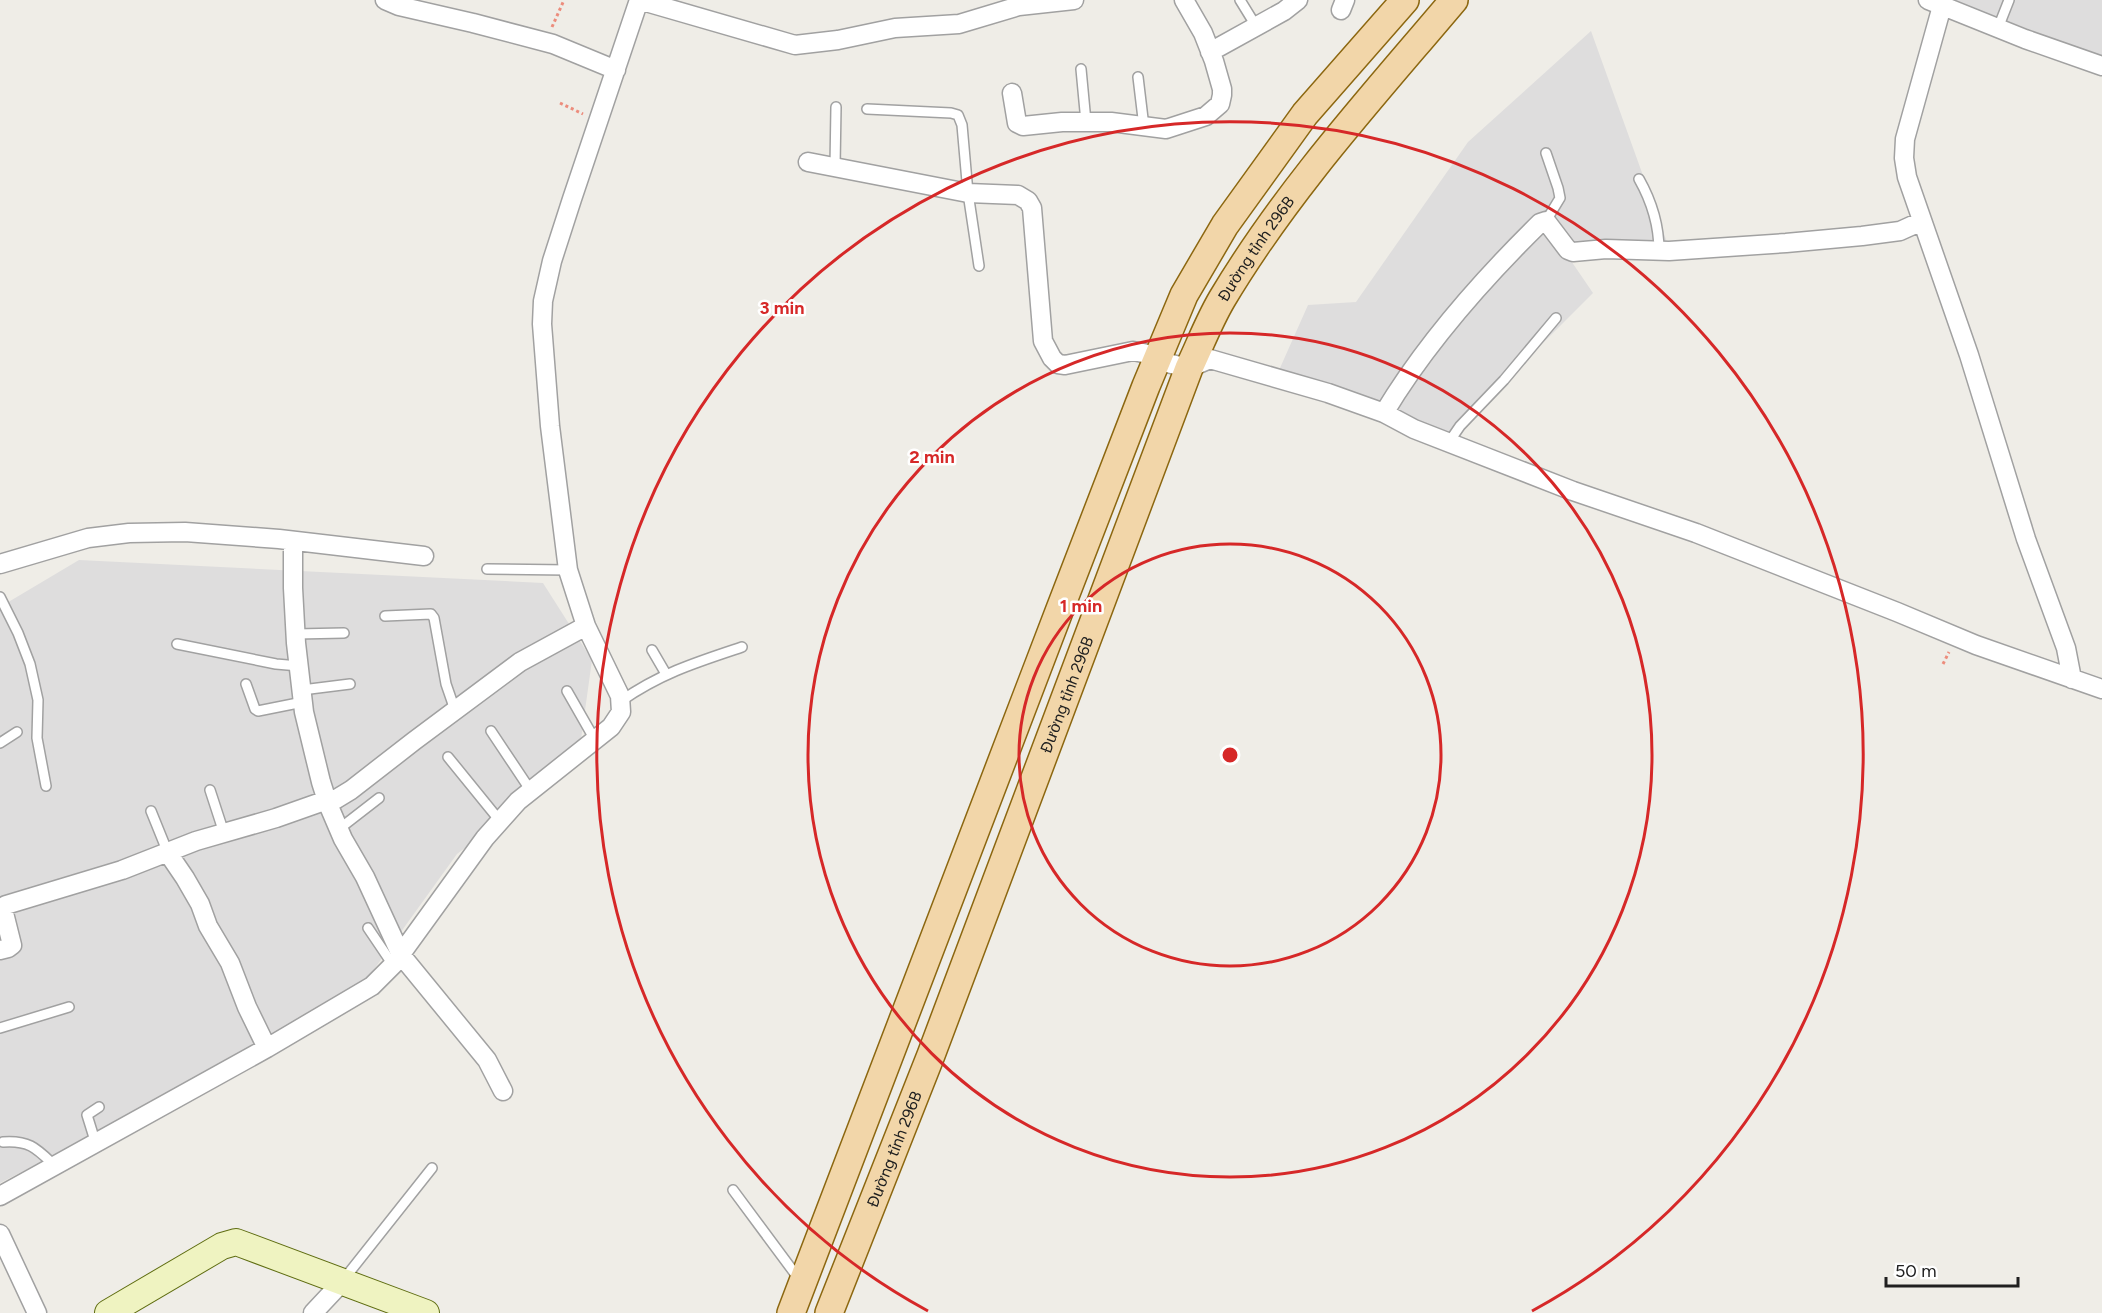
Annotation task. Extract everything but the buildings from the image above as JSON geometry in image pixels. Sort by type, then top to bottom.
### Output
[{"type":"main road","points":[[791,1313],[1158,356],[1184,295],[1225,225],[1305,114],[1406,0]]},
{"type":"main road","name":"Đường tỉnh 296B","points":[[829,1313],[931,1054],[1189,368],[1221,300],[1332,142],[1454,0]]},
{"type":"street","points":[[385,0],[399,6],[545,42],[616,69]]},
{"type":"street","points":[[0,1196],[267,1048],[372,986],[397,960],[451,883],[518,801],[611,727],[621,712],[621,701],[586,626],[568,570],[550,426],[543,342],[543,301],[552,261],[639,0],[795,45],[838,40],[895,28],[959,24],[1019,6],[1074,0]]},
{"type":"street","points":[[1012,93],[1019,125],[1111,122],[1166,129],[1206,116],[1220,104],[1222,88],[1203,33],[1184,0]]},
{"type":"street","points":[[1210,52],[1284,11],[1298,0]]},
{"type":"street","points":[[2072,679],[2066,648],[2012,497],[1986,409],[1907,177],[1904,158],[1905,139],[1935,3],[2102,66]]},
{"type":"street","points":[[808,162],[968,193],[1018,195],[1028,201],[1032,208],[1043,341],[1058,364],[1077,363],[1133,351],[1158,356],[1167,363],[1189,368],[1210,358],[1328,393],[1384,413],[1414,429],[1573,490],[1696,533],[1976,645],[2102,689]]},
{"type":"street","points":[[1384,413],[1401,384],[1459,309],[1491,272],[1540,223],[1546,221],[1568,250],[1573,252],[1605,249],[1659,251],[1715,249],[1862,236],[1900,231],[1922,221]]},
{"type":"street","points":[[0,564],[88,538],[129,533],[185,532],[293,541],[424,556]]},
{"type":"street","points":[[293,541],[296,634],[302,696],[321,782],[328,802],[339,829],[375,898],[397,960],[487,1060],[503,1091]]},
{"type":"street","points":[[0,950],[12,945],[3,909],[6,905],[122,870],[196,841],[328,802],[351,790],[520,662],[586,626]]},
{"type":"street","points":[[168,853],[186,878],[200,904],[208,926],[230,963],[247,1007],[267,1048]]},
{"type":"street","points":[[0,1234],[37,1313]]},
{"type":"street","points":[[108,1313],[222,1246],[236,1242],[426,1313]]},
{"type":"street","points":[[313,1313],[342,1282]]},
{"type":"lane","points":[[1240,0],[1256,26]]},
{"type":"lane","points":[[1998,28],[2009,0]]},
{"type":"lane","points":[[1081,69],[1086,122]]},
{"type":"lane","points":[[1138,77],[1144,127]]},
{"type":"lane","points":[[835,166],[836,107]]},
{"type":"lane","points":[[867,109],[940,112],[958,115],[962,125],[968,193],[979,266]]},
{"type":"lane","points":[[1546,153],[1560,198],[1546,221]]},
{"type":"lane","points":[[1640,178],[1659,229],[1659,251]]},
{"type":"lane","points":[[1449,442],[1460,426],[1504,380],[1557,318]]},
{"type":"lane","points":[[487,569],[568,570]]},
{"type":"lane","points":[[0,597],[30,664],[38,700],[37,738],[46,786]]},
{"type":"lane","points":[[385,616],[431,614],[434,618],[446,684],[455,710]]},
{"type":"lane","points":[[296,634],[344,633]]},
{"type":"lane","points":[[177,644],[276,664],[299,666]]},
{"type":"lane","points":[[621,701],[646,683],[666,674],[742,648]]},
{"type":"lane","points":[[651,650],[666,674]]},
{"type":"lane","points":[[246,684],[255,709],[258,711],[302,696],[350,684]]},
{"type":"lane","points":[[567,691],[595,740]]},
{"type":"lane","points":[[490,731],[531,791]]},
{"type":"lane","points":[[0,743],[17,732]]},
{"type":"lane","points":[[448,757],[500,821]]},
{"type":"lane","points":[[210,790],[224,833]]},
{"type":"lane","points":[[339,829],[379,798]]},
{"type":"lane","points":[[151,810],[168,853]]},
{"type":"lane","points":[[368,928],[397,960]]},
{"type":"lane","points":[[0,1028],[69,1007]]},
{"type":"lane","points":[[96,1144],[87,1115],[99,1107]]},
{"type":"lane","points":[[3,1142],[26,1142],[55,1166]]},
{"type":"lane","points":[[342,1282],[432,1168]]},
{"type":"lane","points":[[733,1190],[802,1283]]},
{"type":"path","points":[[545,42],[564,0]]},
{"type":"path","points":[[560,103],[598,121]]},
{"type":"shaded area","points":[[1952,0],[2102,0],[2102,57]]},
{"type":"shaded area","points":[[1591,31],[1668,245],[1565,252],[1593,293],[1438,448],[1276,377],[1308,305],[1356,302],[1468,142]]},
{"type":"shaded area","points":[[79,560],[543,583],[592,660],[578,761],[457,854],[349,1004],[0,1183],[0,607]]}]
